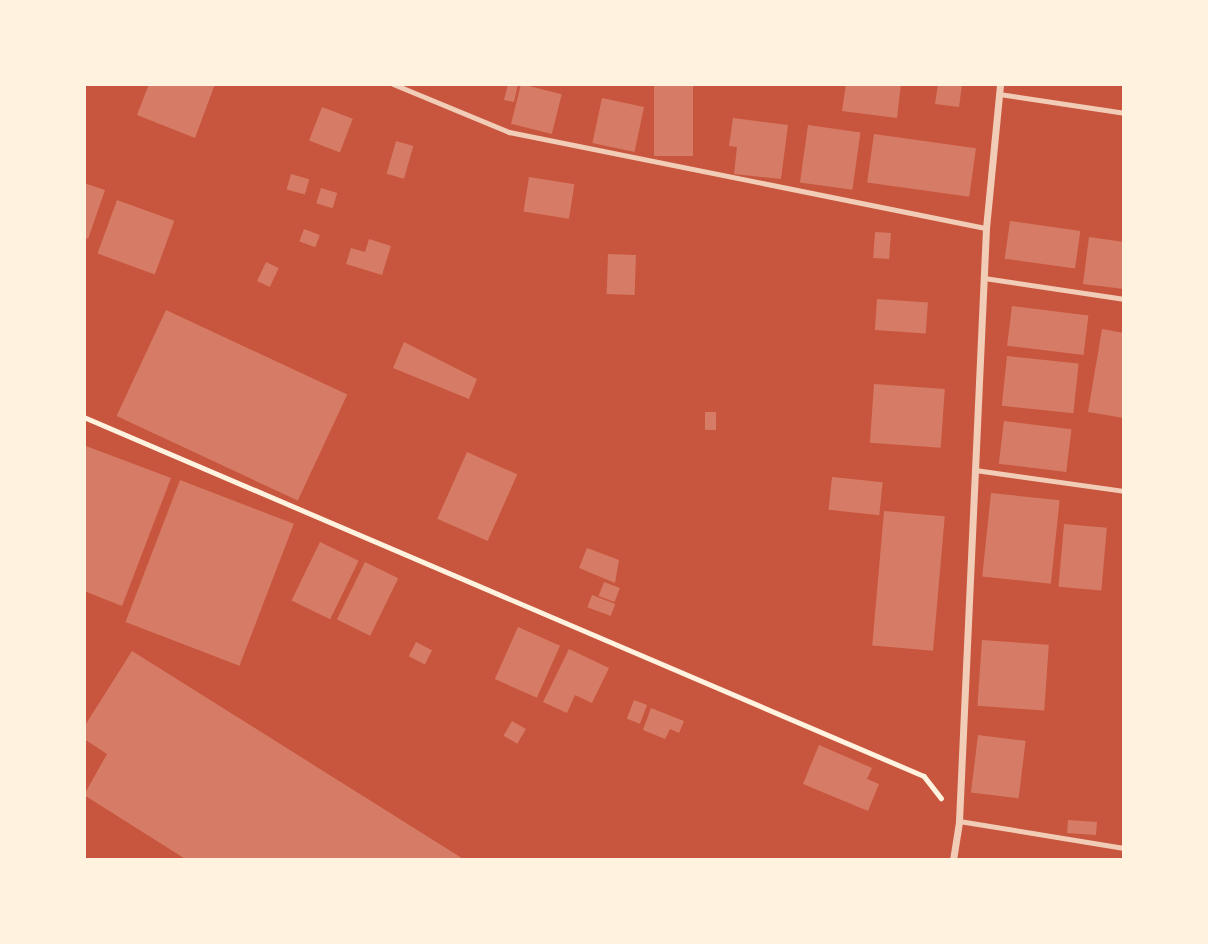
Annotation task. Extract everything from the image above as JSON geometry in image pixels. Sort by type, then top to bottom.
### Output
[{"type":"street","points":[[953,860],[959,821],[986,228],[1000,84]]},
{"type":"lane","points":[[393,84],[509,132],[986,228]]},
{"type":"lane","points":[[999,94],[1124,113]]},
{"type":"lane","points":[[984,278],[1124,299]]},
{"type":"lane","points":[[975,470],[1124,491]]},
{"type":"lane","points":[[959,821],[1124,848]]},
{"type":"path","points":[[84,416],[924,776],[959,821]]},
{"type":"building","points":[[149,84],[215,84],[195,138],[137,115]]},
{"type":"building","points":[[508,84],[518,84],[514,102],[504,100]]},
{"type":"building","points":[[521,84],[562,94],[552,134],[511,124]]},
{"type":"building","points":[[654,84],[693,84],[693,156],[654,156]]},
{"type":"building","points":[[846,84],[901,84],[897,118],[842,111]]},
{"type":"building","points":[[938,84],[962,84],[959,107],[935,104]]},
{"type":"building","points":[[602,98],[644,107],[634,152],[592,143]]},
{"type":"building","points":[[322,107],[353,119],[340,152],[309,141]]},
{"type":"building","points":[[733,118],[788,125],[781,179],[734,174],[737,147],[729,146]]},
{"type":"building","points":[[808,125],[860,132],[852,190],[800,182]]},
{"type":"building","points":[[874,134],[976,148],[969,197],[867,183]]},
{"type":"building","points":[[396,141],[413,146],[404,179],[387,174]]},
{"type":"building","points":[[291,174],[309,179],[305,195],[287,189]]},
{"type":"building","points":[[529,177],[574,184],[569,219],[524,212]]},
{"type":"building","points":[[84,183],[105,190],[88,239],[84,237]]},
{"type":"building","points":[[321,188],[337,193],[333,208],[316,203]]},
{"type":"building","points":[[117,200],[174,221],[155,274],[98,254]]},
{"type":"building","points":[[1010,221],[1080,231],[1075,269],[1005,259]]},
{"type":"building","points":[[304,229],[320,235],[315,247],[299,241]]},
{"type":"building","points":[[875,232],[891,233],[889,259],[873,258]]},
{"type":"building","points":[[1089,237],[1124,242],[1124,289],[1083,284]]},
{"type":"building","points":[[369,239],[391,246],[382,275],[346,264],[351,248],[365,252]]},
{"type":"building","points":[[608,254],[636,255],[635,295],[607,294]]},
{"type":"building","points":[[266,262],[279,268],[270,287],[257,281]]},
{"type":"building","points":[[877,299],[928,303],[926,333],[875,330]]},
{"type":"building","points":[[1012,306],[1088,315],[1084,355],[1007,346]]},
{"type":"building","points":[[166,310],[347,395],[298,501],[117,416]]},
{"type":"building","points":[[1102,329],[1124,333],[1124,418],[1088,412]]},
{"type":"building","points":[[404,342],[477,379],[469,399],[393,368]]},
{"type":"building","points":[[1007,356],[1079,364],[1073,413],[1002,406]]},
{"type":"building","points":[[874,384],[945,389],[941,448],[870,443]]},
{"type":"building","points":[[705,412],[716,412],[716,430],[705,430]]},
{"type":"building","points":[[1004,421],[1071,429],[1066,472],[999,464]]},
{"type":"building","points":[[86,446],[171,478],[122,606],[84,591]]},
{"type":"building","points":[[467,452],[517,474],[488,541],[437,519]]},
{"type":"building","points":[[832,477],[883,482],[879,515],[829,510]]},
{"type":"building","points":[[180,480],[294,524],[239,666],[126,622]]},
{"type":"building","points":[[991,493],[1060,500],[1051,584],[982,577]]},
{"type":"building","points":[[884,511],[945,516],[933,651],[872,645]]},
{"type":"building","points":[[1064,524],[1107,528],[1101,591],[1059,587]]},
{"type":"building","points":[[320,542],[359,561],[330,619],[292,600]]},
{"type":"building","points":[[587,548],[619,560],[615,583],[579,568]]},
{"type":"building","points":[[365,562],[398,578],[370,636],[337,620]]},
{"type":"building","points":[[604,582],[620,588],[614,602],[599,596]]},
{"type":"building","points":[[592,595],[615,604],[611,616],[587,607]]},
{"type":"building","points":[[518,627],[560,646],[537,698],[495,679]]},
{"type":"building","points":[[982,640],[1049,645],[1044,711],[977,706]]},
{"type":"building","points":[[416,642],[432,650],[425,664],[409,656]]},
{"type":"building","points":[[569,649],[609,668],[592,703],[575,695],[567,713],[543,702]]},
{"type":"building","points":[[132,651],[465,860],[187,860],[84,795],[107,754],[84,739],[84,727]]},
{"type":"building","points":[[634,700],[647,705],[640,724],[627,719]]},
{"type":"building","points":[[651,708],[684,721],[679,733],[670,729],[665,739],[643,730]]},
{"type":"building","points":[[512,721],[526,729],[517,744],[504,736]]},
{"type":"building","points":[[978,735],[1026,741],[1019,798],[971,793]]},
{"type":"building","points":[[819,745],[872,768],[867,779],[879,784],[868,811],[803,784]]},
{"type":"building","points":[[1068,820],[1097,822],[1096,835],[1067,833]]}]
